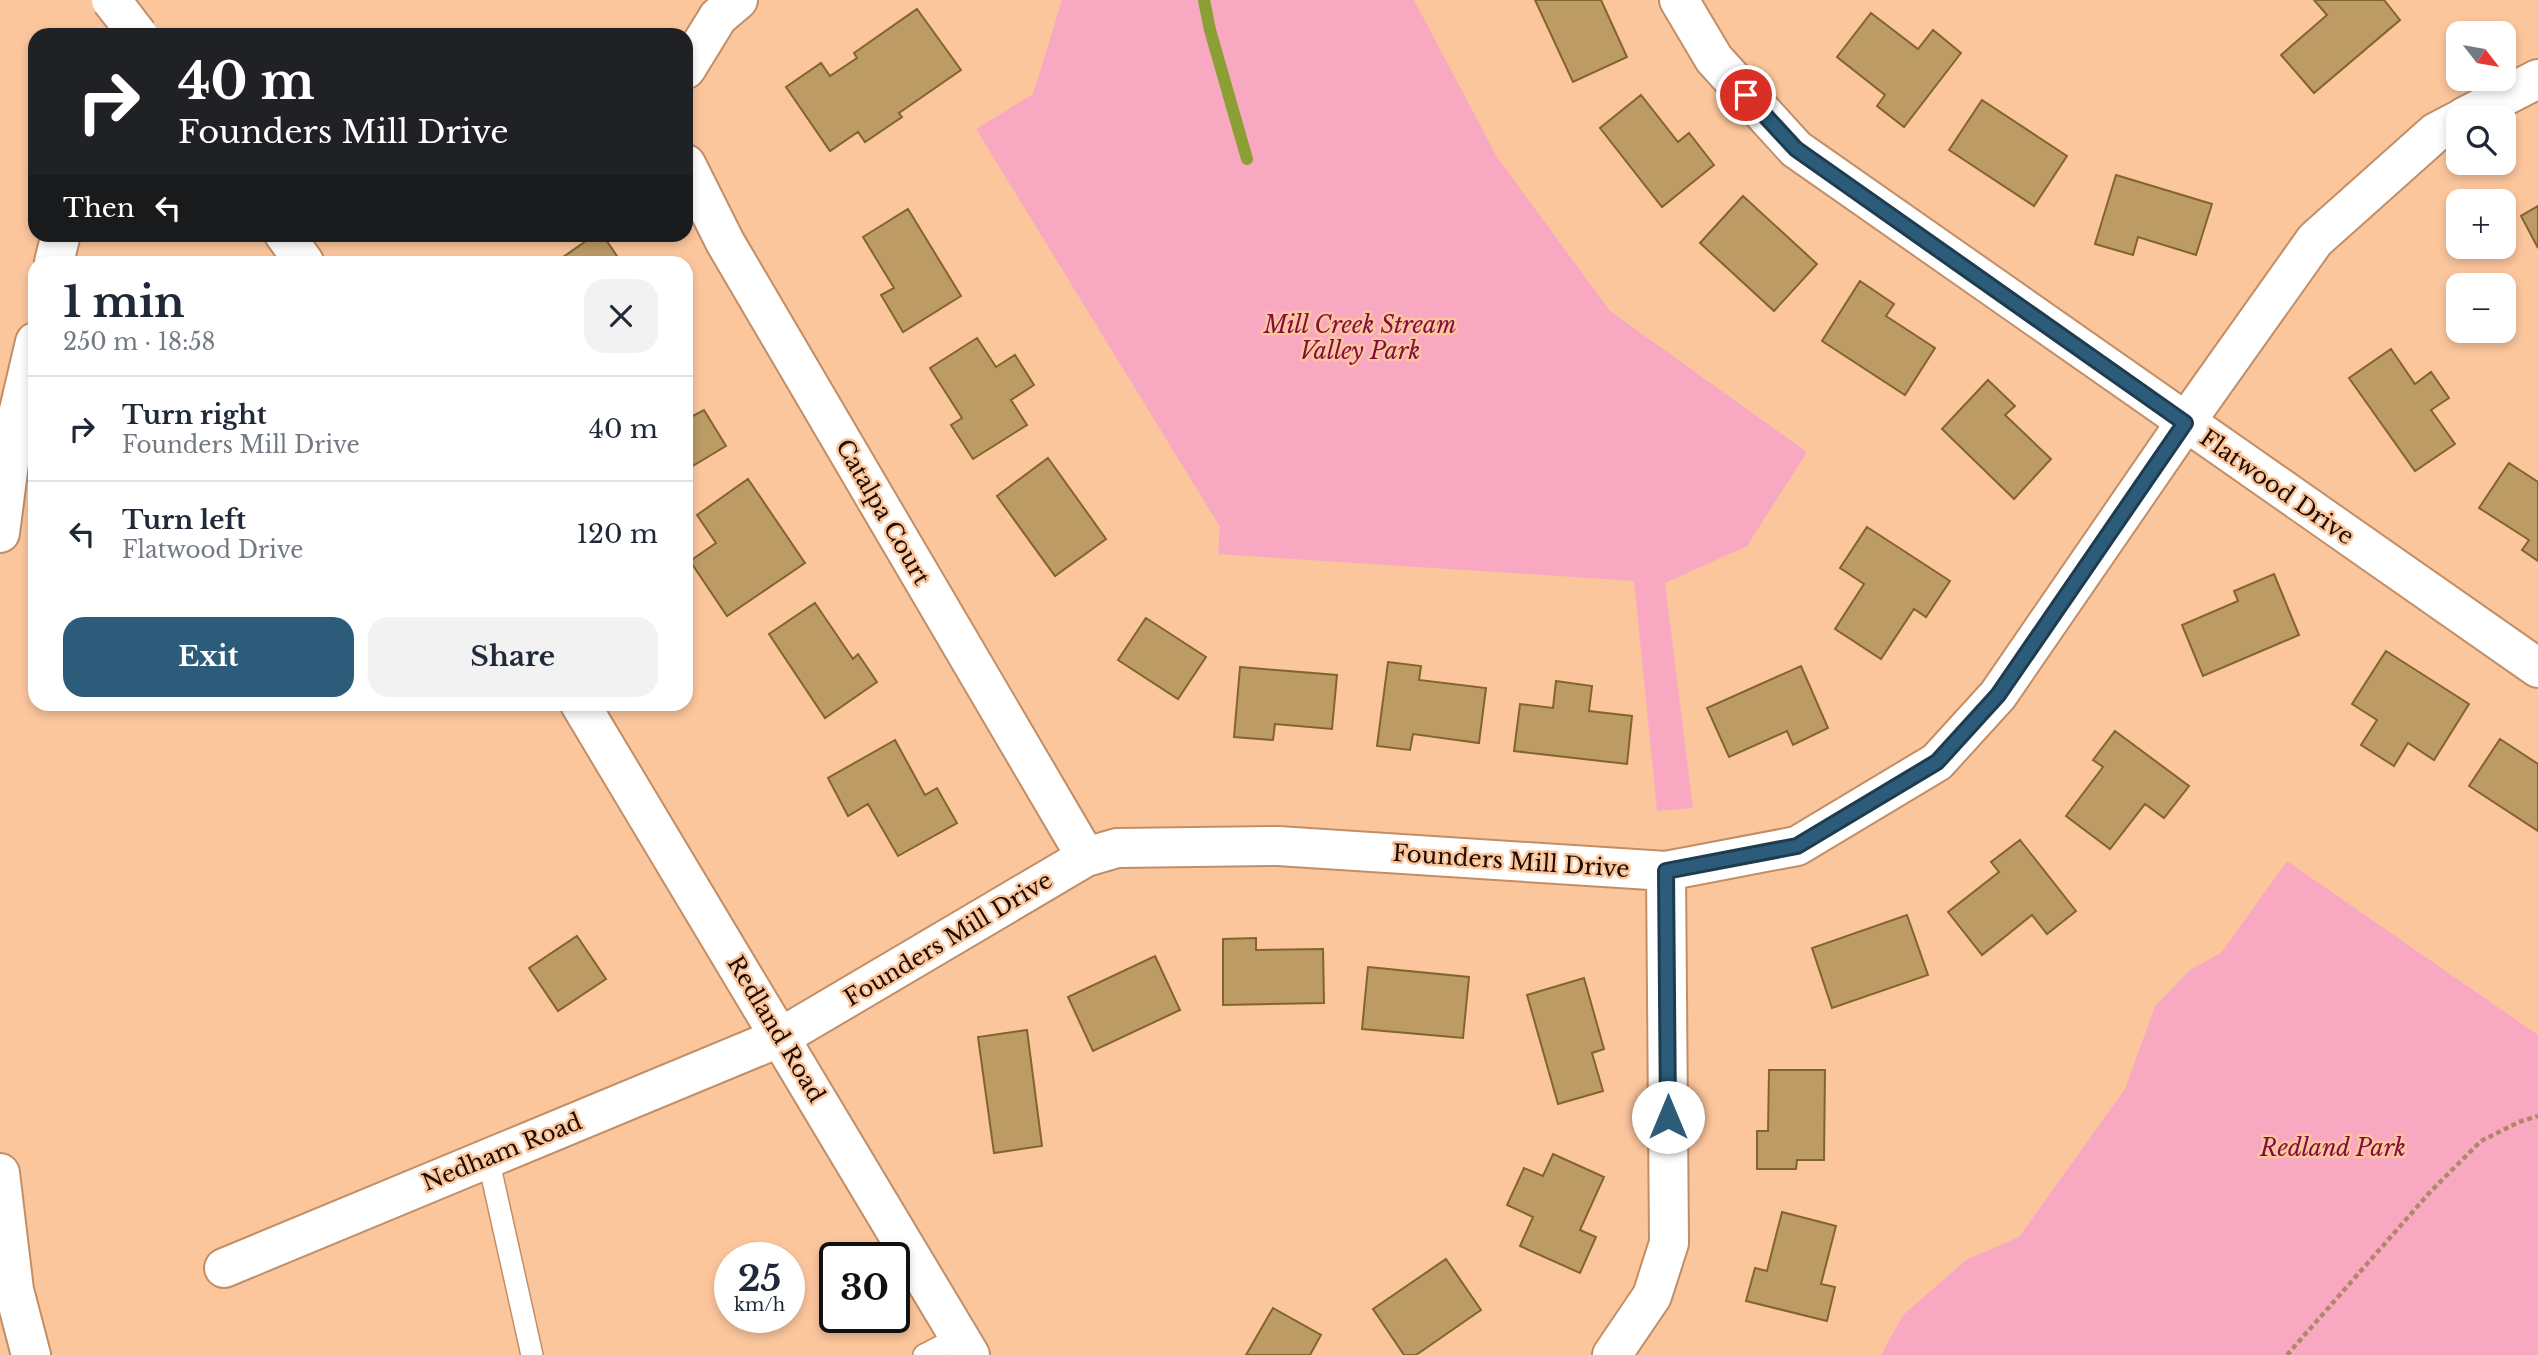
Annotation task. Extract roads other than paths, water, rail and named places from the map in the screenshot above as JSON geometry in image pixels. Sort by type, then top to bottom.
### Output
[{"type":"main road","points":[[111,0],[133,28]]},
{"type":"main road","points":[[128,28],[138,0]]},
{"type":"main road","points":[[693,58],[718,17],[738,0]]},
{"type":"main road","name":"Flatwood Drive","points":[[1679,0],[1714,59],[1796,149],[2538,668]]},
{"type":"main road","points":[[2487,105],[2538,79]]},
{"type":"main road","name":"Founders Mill Drive","points":[[782,1037],[1086,857],[1117,848],[1278,846],[1666,871],[1797,846],[1937,762],[1998,695],[2315,240],[2436,132],[2446,127]]},
{"type":"main road","name":"Catalpa Court","points":[[693,178],[725,242],[1086,857]]},
{"type":"main road","points":[[0,533],[12,440],[28,372]]},
{"type":"main road","name":"Redland Road","points":[[584,711],[782,1037],[964,1346]]},
{"type":"main road","points":[[1612,1355],[1651,1296],[1669,1243],[1666,871]]},
{"type":"main road","name":"Nedham Road","points":[[224,1268],[782,1037]]},
{"type":"main road","points":[[0,1173],[14,1290],[31,1355]]},
{"type":"lane","points":[[488,1158],[531,1355]]},
{"type":"lane","points":[[924,1355],[964,1346]]},
{"type":"waterway","points":[[1204,0],[1247,159]]},
{"type":"park label","name":"Mill Creek Stream Valley Park","points":[[1360,338]]},
{"type":"park label","name":"Redland Park","points":[[2333,1148]]}]
